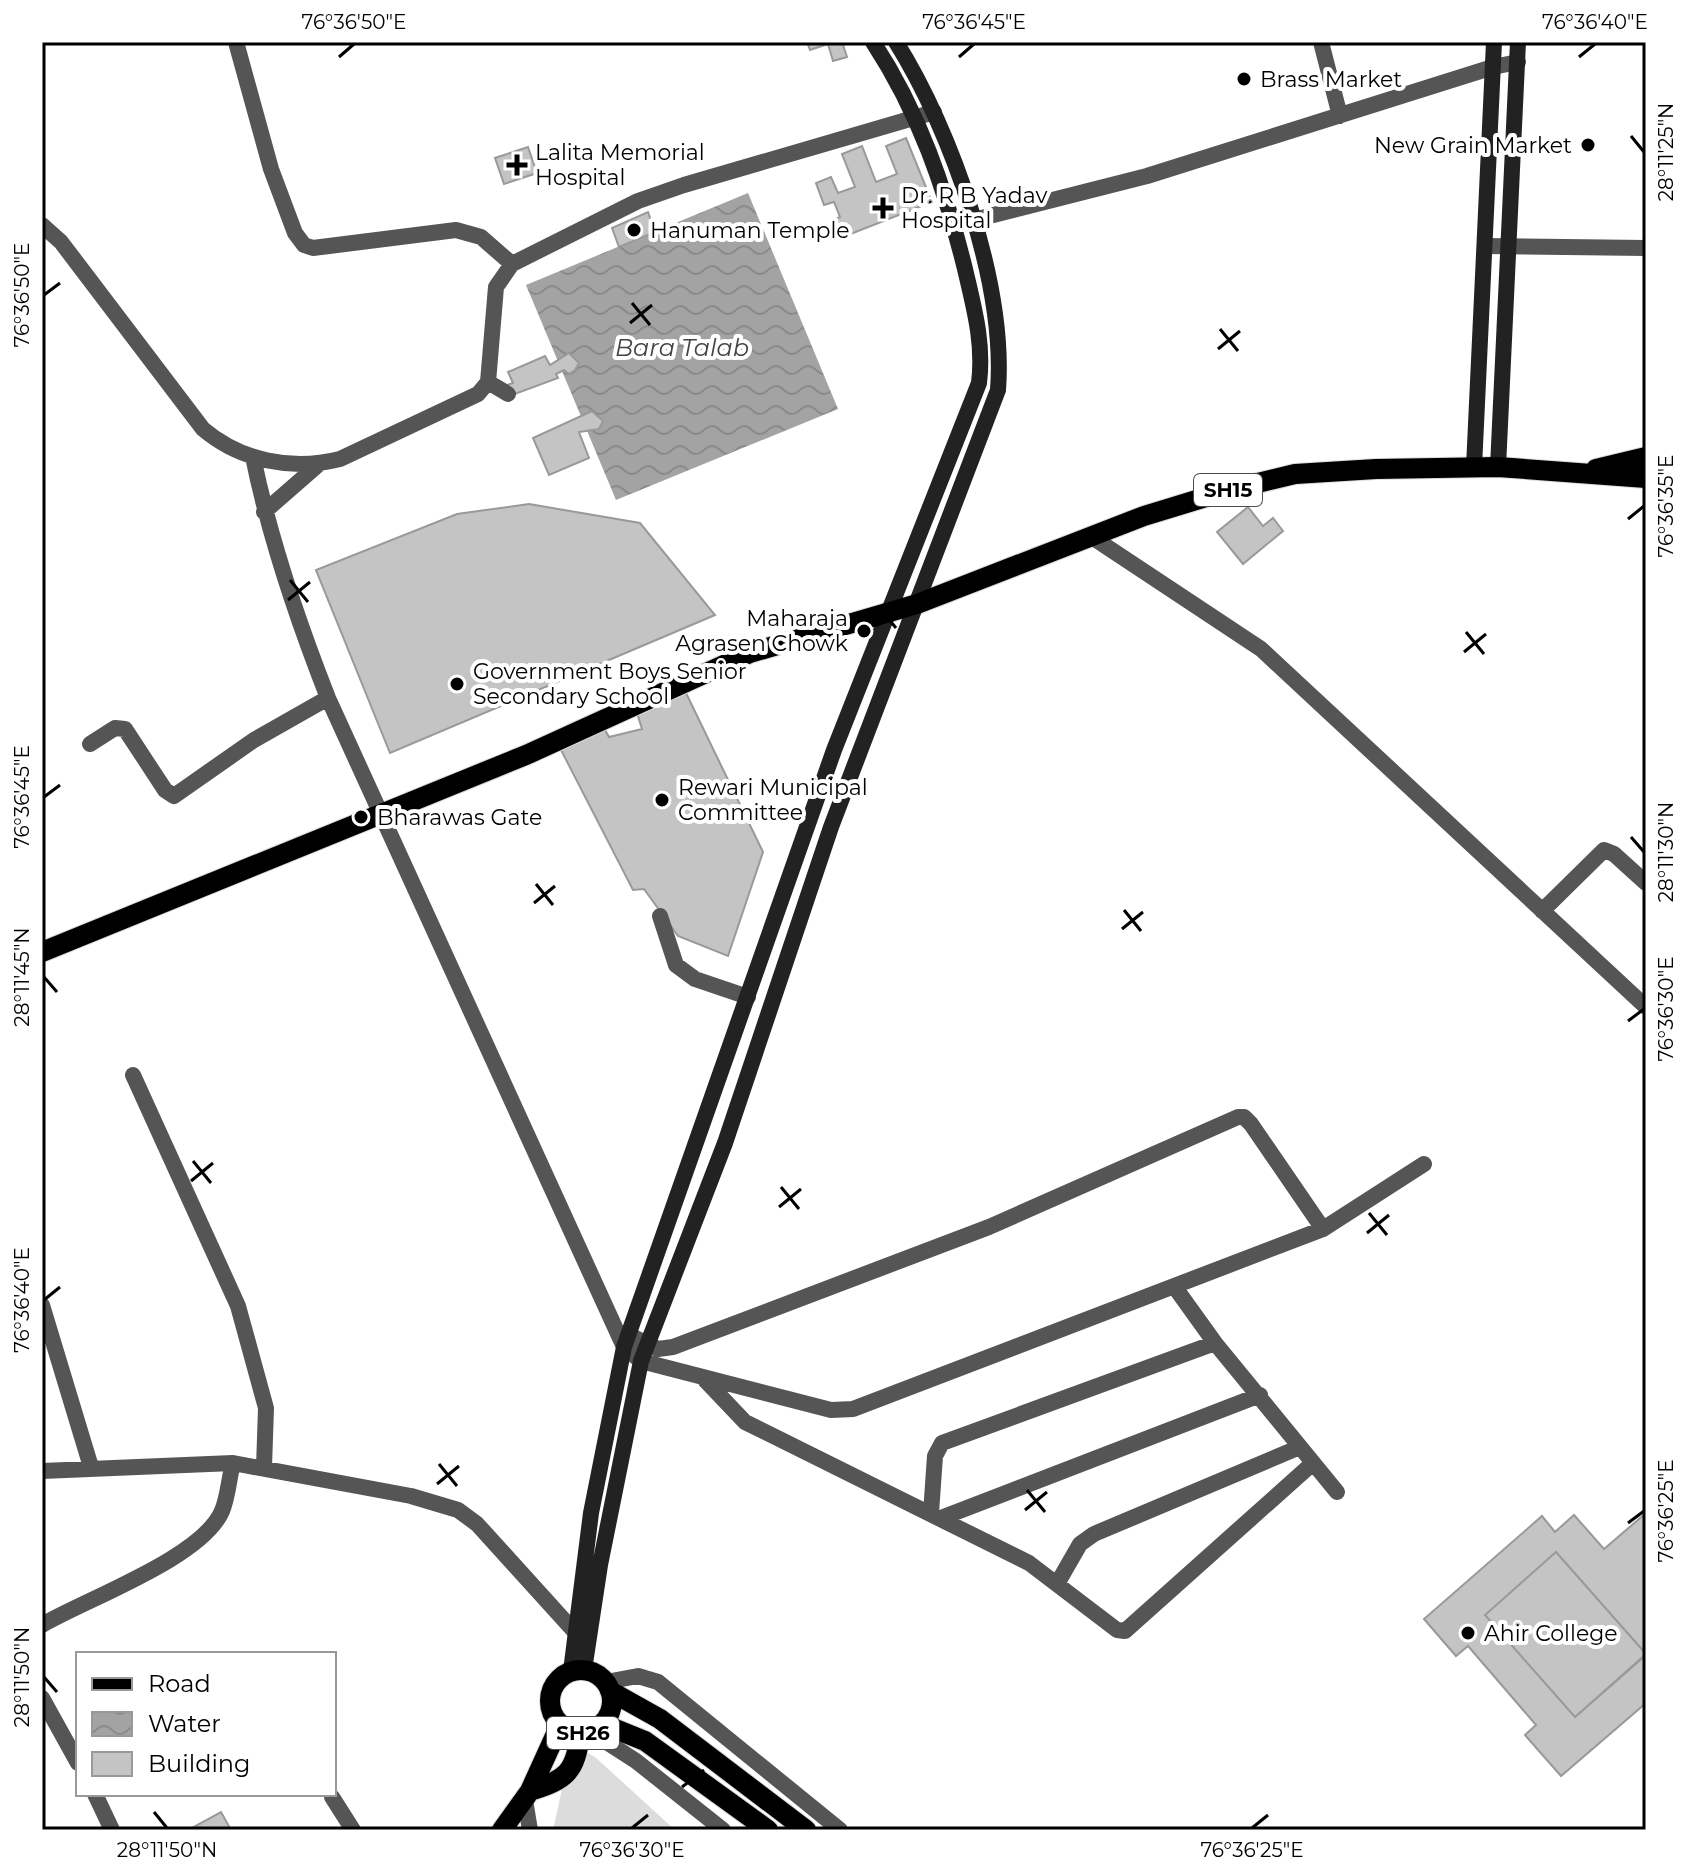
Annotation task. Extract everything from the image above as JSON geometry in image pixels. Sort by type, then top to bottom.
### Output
[{"type":"main road","points":[[578,1671],[574,1631],[601,1453],[626,1341],[834,750],[979,383],[981,343],[954,225],[915,117],[898,81],[873,42]]},
{"type":"main road","points":[[578,1671],[641,1361],[725,1143],[831,827],[998,390],[1000,345],[972,219],[934,112],[896,42]]},
{"type":"main road","points":[[1474,467],[1494,42]]},
{"type":"main road","points":[[1498,467],[1518,42]]},
{"type":"main road","name":"SH15","points":[[1588,471],[1646,457]]},
{"type":"main road","name":"SH15","points":[[888,612],[917,604],[1144,516],[1295,474],[1498,467],[1588,471],[1646,478]]},
{"type":"main road","points":[[42,952],[380,816],[750,653],[888,612]]},
{"type":"main road","name":"SH26","points":[[768,1830],[671,1759],[624,1730],[591,1730],[560,1725],[554,1718],[549,1699],[556,1682],[578,1671],[608,1686],[660,1719],[806,1830]]},
{"type":"main road","name":"SH26","points":[[591,1730],[611,1709],[608,1686]]},
{"type":"main road","name":"SH26","points":[[502,1830],[527,1796],[560,1725]]},
{"type":"main road","points":[[527,1796],[558,1780],[573,1767],[591,1730]]},
{"type":"street","points":[[236,42],[271,169],[295,233],[304,245],[313,248],[468,231],[481,237],[512,264]]},
{"type":"street","points":[[1321,42],[1340,116]]},
{"type":"street","points":[[954,225],[1147,176],[1493,67],[1518,62]]},
{"type":"street","points":[[42,225],[61,242],[203,429],[229,447],[253,457],[319,464],[340,459],[478,394],[488,382],[496,287],[512,264],[661,193],[934,112]]},
{"type":"street","points":[[1486,246],[1646,248]]},
{"type":"street","points":[[488,382],[508,394]]},
{"type":"street","points":[[253,457],[264,512],[292,606],[328,698],[380,816],[626,1341],[641,1361],[704,1380],[844,1411],[1323,1229],[1424,1164]]},
{"type":"street","points":[[264,512],[319,464]]},
{"type":"street","points":[[1092,537],[1261,649],[1646,1007]]},
{"type":"street","points":[[90,744],[115,728],[125,729],[165,790],[174,796],[254,740],[328,698]]},
{"type":"street","points":[[1542,911],[1604,850],[1614,854],[1646,883]]},
{"type":"street","points":[[660,916],[676,965],[695,979],[748,997]]},
{"type":"street","points":[[133,1075],[238,1306],[266,1408],[264,1467]]},
{"type":"street","points":[[626,1341],[648,1344],[658,1349],[673,1347],[989,1227],[1238,1117],[1244,1117],[1251,1124],[1323,1229]]},
{"type":"street","points":[[1174,1286],[1215,1343],[1337,1492]]},
{"type":"street","points":[[42,1305],[91,1467]]},
{"type":"street","points":[[936,1516],[935,1456],[942,1443],[1215,1343]]},
{"type":"street","points":[[704,1380],[745,1422],[1029,1563],[1117,1630],[1125,1631],[1313,1463]]},
{"type":"street","points":[[936,1516],[1260,1395]]},
{"type":"street","points":[[1057,1584],[1080,1544],[1094,1534],[1300,1447]]},
{"type":"street","points":[[42,1625],[159,1566],[208,1529],[222,1512],[233,1463]]},
{"type":"street","points":[[42,1471],[233,1463],[364,1486],[465,1513],[574,1631]]},
{"type":"street","points":[[608,1686],[638,1676],[658,1682],[840,1830]]},
{"type":"street","points":[[42,1698],[76,1759]]},
{"type":"street","points":[[591,1730],[636,1761],[723,1830]]},
{"type":"street","points":[[96,1796],[112,1830]]},
{"type":"street","points":[[527,1796],[530,1830]]},
{"type":"street","points":[[332,1797],[353,1830]]},
{"type":"shaded area","points":[[572,1744],[595,1757],[675,1830],[553,1830]]},
{"type":"water","name":"Bara Talab","points":[[748,193],[838,409],[616,500],[526,285]]},
{"type":"building","points":[[807,42],[842,42],[847,57],[833,61],[828,44],[810,50]]},
{"type":"building","points":[[906,138],[932,202],[838,239],[831,221],[840,217],[834,202],[824,205],[816,183],[831,177],[838,193],[855,187],[842,154],[862,146],[876,182],[897,174],[886,146]]},
{"type":"building","points":[[528,147],[537,173],[504,184],[495,158]]},
{"type":"building","name":"Hanuman Temple","points":[[648,212],[655,232],[619,247],[612,228]]},
{"type":"building","points":[[569,353],[579,363],[575,370],[569,374],[564,370],[556,374],[558,378],[512,395],[507,385],[513,383],[508,372],[545,356],[550,365]]},
{"type":"building","points":[[592,411],[603,421],[599,429],[579,432],[589,458],[549,475],[533,438]]},
{"type":"building","name":"Government Boys Senior Secondary School","points":[[529,504],[640,523],[715,615],[390,753],[316,570],[457,514]]},
{"type":"building","points":[[1248,507],[1263,526],[1273,518],[1283,531],[1243,564],[1217,532]]},
{"type":"building","name":"Rewari Municipal Committee","points":[[686,693],[763,852],[728,956],[678,936],[644,889],[633,890],[560,748],[603,726],[609,737],[642,729],[637,713]]},
{"type":"building","name":"Ahir College","points":[[1646,1513],[1646,1654],[1556,1552],[1485,1615],[1575,1717],[1646,1655],[1646,1703],[1561,1776],[1525,1735],[1536,1725],[1468,1646],[1456,1656],[1424,1619],[1542,1516],[1555,1532],[1574,1515],[1604,1549]]},
{"type":"building","points":[[1556,1552],[1646,1654],[1575,1717],[1485,1615]]},
{"type":"building","points":[[221,1812],[231,1830],[190,1829]]},
{"type":"place","name":"Brass Market","points":[[1244,79]]},
{"type":"place","name":"New Grain Market","points":[[1588,145]]},
{"type":"place","name":"Lalita Memorial Hospital","points":[[517,165]]},
{"type":"place","name":"Dr. R B Yadav Hospital","points":[[883,208]]},
{"type":"place","name":"Hanuman Temple","points":[[634,230]]},
{"type":"place","name":"Maharaja Agrasen Chowk","points":[[864,631]]},
{"type":"place","name":"Government Boys Senior Secondary School","points":[[457,684]]},
{"type":"place","name":"Rewari Municipal Committee","points":[[662,800]]},
{"type":"place","name":"Bharawas Gate","points":[[361,817]]},
{"type":"place","name":"Ahir College","points":[[1468,1633]]}]
